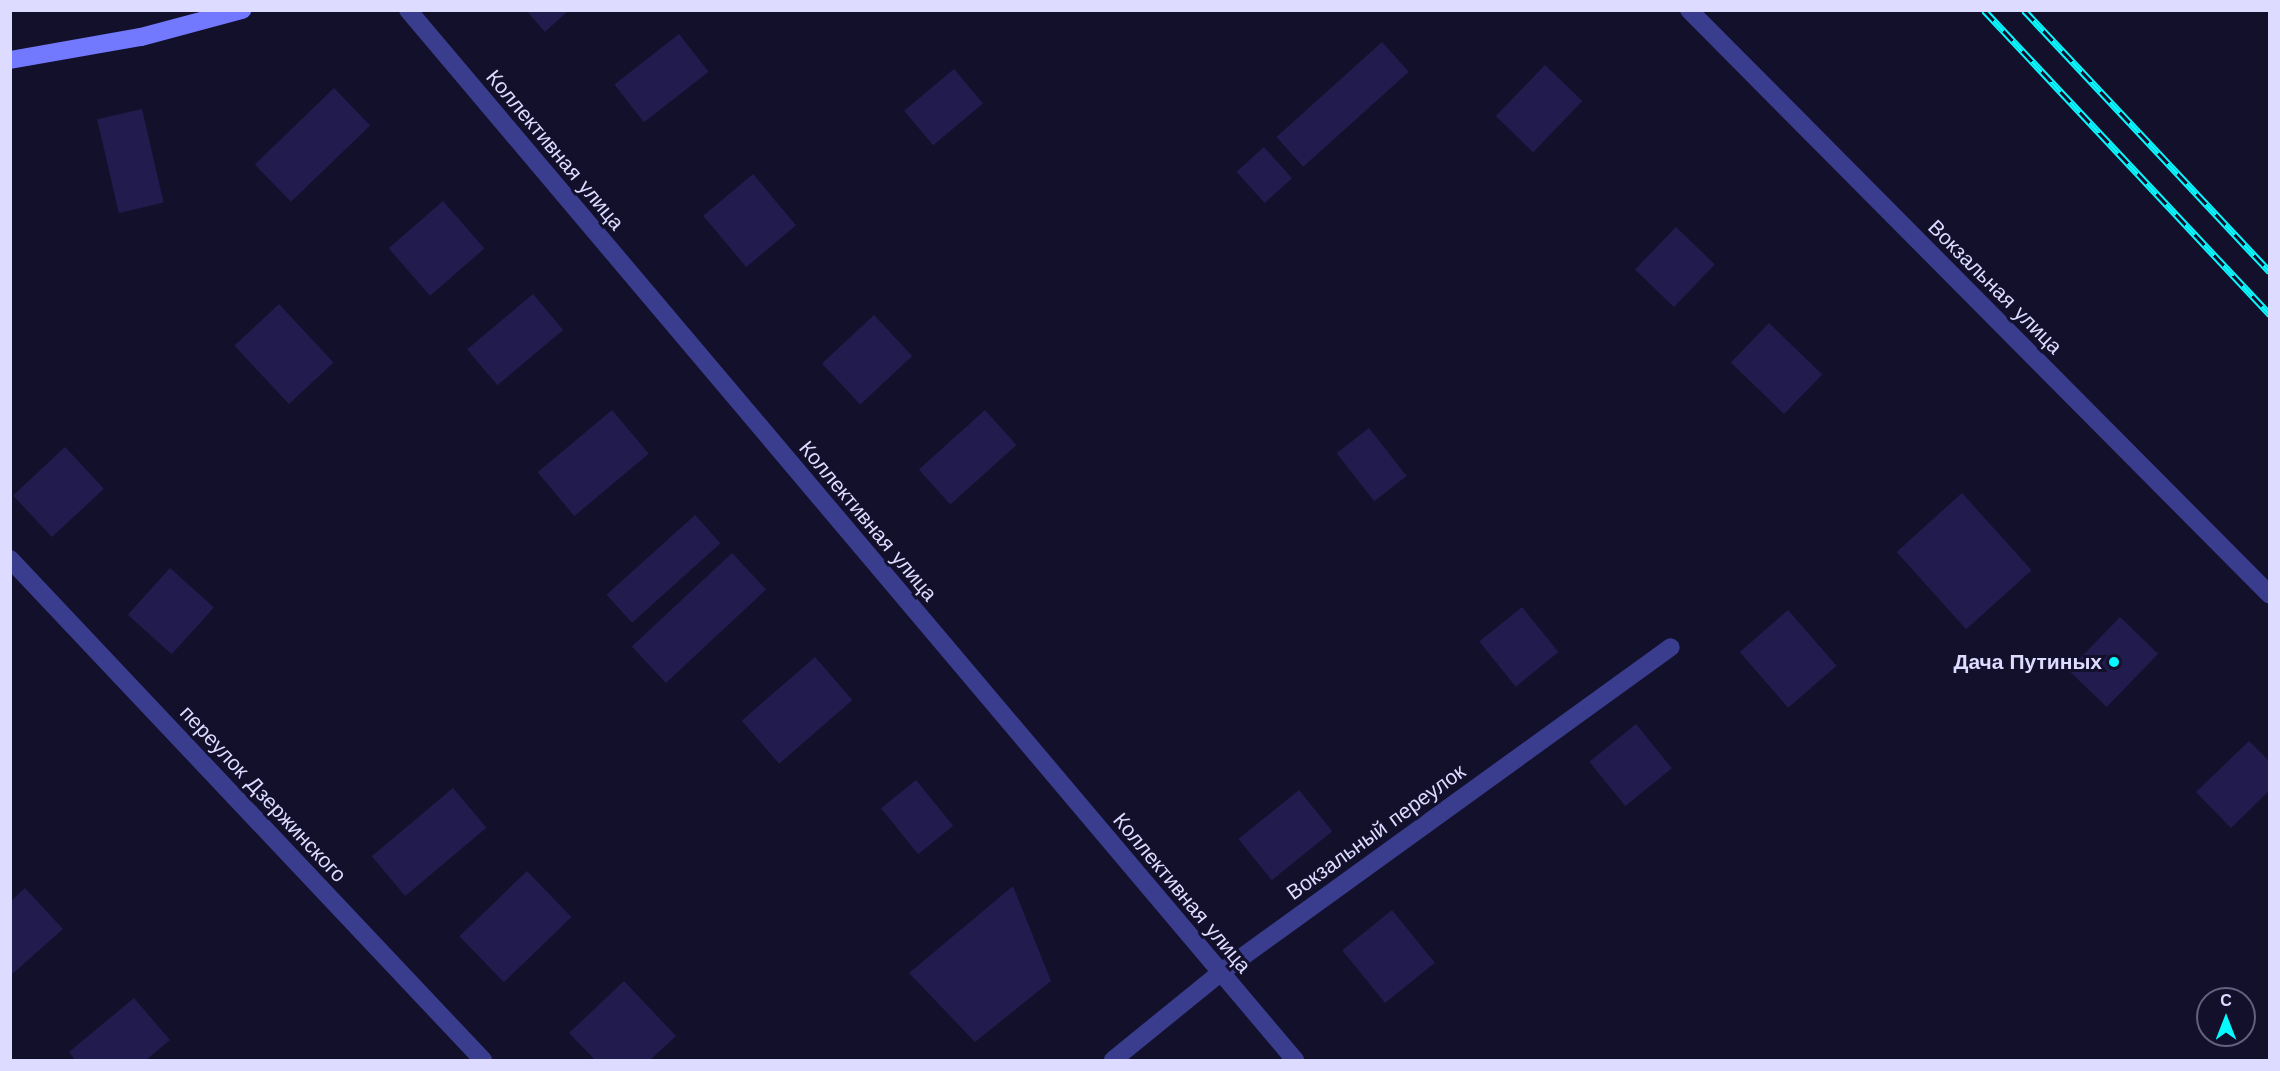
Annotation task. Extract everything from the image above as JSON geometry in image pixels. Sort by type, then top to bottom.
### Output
[{"type":"street","points":[[10,60],[141,37],[242,10]]},
{"type":"street","name":"Коллективная улица","points":[[408,10],[1294,1060]]},
{"type":"street","name":"Вокзальная улица","points":[[1689,10],[2270,595]]},
{"type":"street","name":"переулок Дзержинского","points":[[10,559],[483,1060]]},
{"type":"street","name":"Вокзальный переулок","points":[[1113,1060],[1220,973],[1671,647]]},
{"type":"building","points":[[526,10],[569,10],[545,32]]},
{"type":"building","points":[[679,34],[709,72],[644,122],[614,84]]},
{"type":"building","points":[[1382,42],[1409,72],[1303,167],[1276,137]]},
{"type":"building","points":[[1545,65],[1582,101],[1533,152],[1496,116]]},
{"type":"building","points":[[954,69],[983,103],[933,145],[904,111]]},
{"type":"building","points":[[334,88],[370,125],[291,202],[255,164]]},
{"type":"building","points":[[142,109],[164,203],[119,213],[97,119]]},
{"type":"building","points":[[1264,147],[1292,178],[1265,203],[1237,172]]},
{"type":"building","points":[[753,174],[796,225],[746,267],[703,216]]},
{"type":"building","points":[[443,201],[484,249],[430,296],[389,248]]},
{"type":"building","points":[[1676,227],[1715,265],[1674,307],[1635,269]]},
{"type":"building","points":[[533,294],[563,330],[497,385],[467,349]]},
{"type":"building","points":[[279,304],[334,363],[289,404],[234,346]]},
{"type":"building","points":[[874,315],[912,356],[860,404],[822,363]]},
{"type":"building","points":[[1769,323],[1822,374],[1784,414],[1731,363]]},
{"type":"building","points":[[612,410],[649,454],[574,516],[538,472]]},
{"type":"building","points":[[985,410],[1016,445],[950,504],[919,470]]},
{"type":"building","points":[[1369,428],[1407,476],[1374,501],[1337,453]]},
{"type":"building","points":[[65,447],[104,489],[52,537],[13,495]]},
{"type":"building","points":[[1962,493],[2032,570],[1966,629],[1897,552]]},
{"type":"building","points":[[695,515],[720,543],[632,623],[607,595]]},
{"type":"building","points":[[732,553],[766,590],[666,683],[632,646]]},
{"type":"building","points":[[170,568],[214,607],[172,654],[128,615]]},
{"type":"building","points":[[1522,607],[1559,652],[1516,687],[1479,642]]},
{"type":"building","points":[[1788,610],[1837,666],[1788,708],[1740,652]]},
{"type":"building","name":"Дача Путиных","points":[[2120,617],[2158,654],[2107,707],[2069,670]]},
{"type":"building","points":[[815,657],[852,700],[779,764],[742,721]]},
{"type":"building","points":[[1636,724],[1672,768],[1625,806],[1589,762]]},
{"type":"building","points":[[2249,741],[2270,762],[2270,790],[2231,828],[2196,792]]},
{"type":"building","points":[[916,780],[953,826],[918,854],[881,808]]},
{"type":"building","points":[[453,788],[486,828],[405,896],[372,856]]},
{"type":"building","points":[[1299,790],[1332,831],[1272,880],[1238,839]]},
{"type":"building","points":[[527,871],[571,917],[504,982],[459,936]]},
{"type":"building","points":[[1013,886],[1051,981],[975,1042],[909,973]]},
{"type":"building","points":[[25,888],[63,929],[10,976],[10,902]]},
{"type":"building","points":[[1392,910],[1435,963],[1385,1003],[1342,950]]},
{"type":"building","points":[[624,981],[676,1036],[650,1060],[595,1060],[569,1033]]},
{"type":"building","points":[[134,998],[170,1040],[146,1060],[75,1060],[69,1052]]},
{"type":"railway","points":[[1984,10],[2270,315]]},
{"type":"railway","points":[[2024,10],[2270,272]]},
{"type":"place","name":"Дача Путиных","points":[[2114,662]]}]
